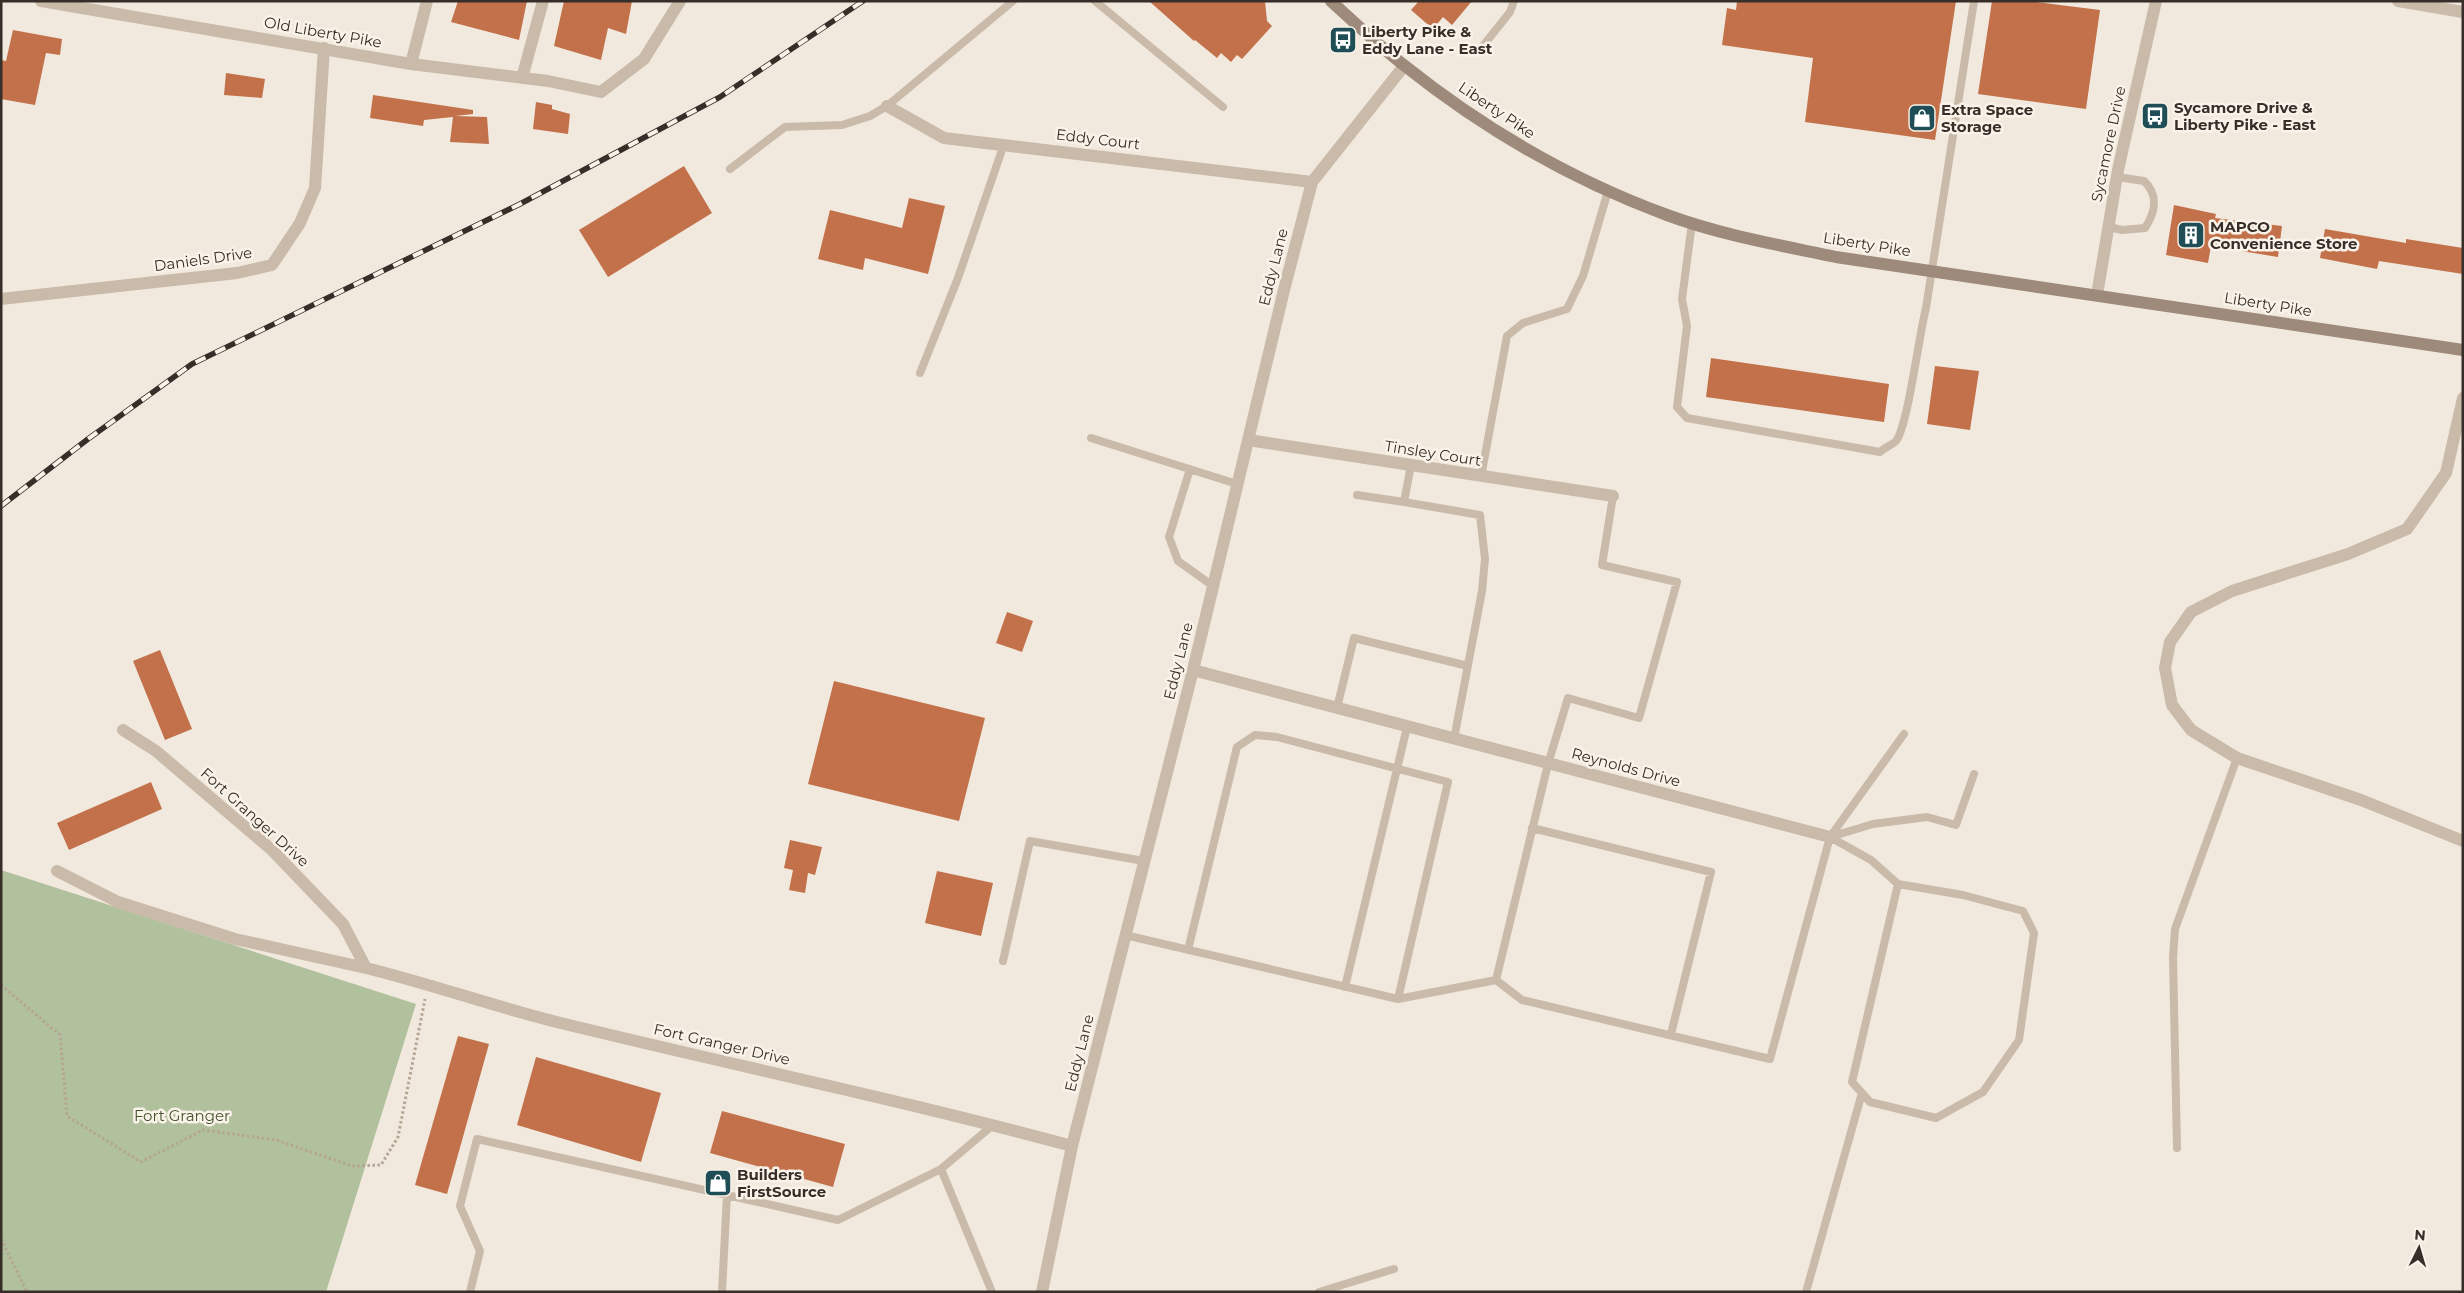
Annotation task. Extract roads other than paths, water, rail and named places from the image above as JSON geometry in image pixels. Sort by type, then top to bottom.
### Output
[{"type":"street","name":"Old Liberty Pike","points":[[41,1],[412,64],[522,78],[601,92],[644,59],[680,1]]},
{"type":"street","points":[[412,64],[426,1]]},
{"type":"street","points":[[522,78],[542,1]]},
{"type":"street","name":"Liberty Pike","points":[[1331,1],[1404,66],[1489,127],[1536,155],[1608,191],[1692,223],[1744,238],[1826,255],[2463,350]]},
{"type":"street","name":"Sycamore Drive","points":[[2097,295],[2117,177],[2156,1]]},
{"type":"street","points":[[2398,1],[2463,12]]},
{"type":"street","name":"Daniels Drive","points":[[1,298],[237,273],[272,264],[300,223],[315,188],[324,48]]},
{"type":"street","name":"Eddy Lane","points":[[1042,1292],[1072,1146],[1193,670],[1312,182],[1404,66]]},
{"type":"street","name":"Eddy Court","points":[[887,106],[944,138],[1312,182]]},
{"type":"street","points":[[2463,398],[2446,473],[2408,529],[2348,554],[2232,591],[2191,612],[2170,642],[2165,668],[2172,705],[2191,730],[2237,758],[2361,800],[2463,841]]},
{"type":"street","name":"Tinsley Court","points":[[1248,440],[1613,496]]},
{"type":"street","name":"Reynolds Drive","points":[[1193,670],[1830,838]]},
{"type":"street","name":"Fort Granger Drive","points":[[123,730],[156,751],[272,850],[343,924],[366,968]]},
{"type":"street","name":"Fort Granger Drive","points":[[57,871],[118,902],[235,939],[428,983],[567,1025],[993,1125],[1072,1146]]},
{"type":"lane","points":[[730,169],[785,127],[842,125],[870,116],[887,106],[1013,1]]},
{"type":"lane","points":[[1095,1],[1223,107]]},
{"type":"lane","points":[[1479,50],[1510,12],[1514,1]]},
{"type":"lane","points":[[1692,223],[1682,299],[1687,326],[1677,407],[1687,418],[1880,452],[1896,440],[1904,421],[1919,332],[1926,308],[1930,271],[1974,1]]},
{"type":"lane","points":[[920,373],[958,278],[1004,144]]},
{"type":"lane","points":[[2109,227],[2122,230],[2145,228],[2151,219],[2154,207],[2154,196],[2144,182],[2117,177]]},
{"type":"lane","points":[[1481,477],[1507,336],[1523,323],[1568,309],[1583,276],[1608,191]]},
{"type":"lane","points":[[1091,438],[1238,484]]},
{"type":"lane","points":[[1404,502],[1411,466]]},
{"type":"lane","points":[[1190,469],[1169,537],[1178,561],[1213,586]]},
{"type":"lane","points":[[1357,495],[1480,515],[1485,560],[1454,739]]},
{"type":"lane","points":[[1496,980],[1548,764],[1568,698],[1638,718],[1677,582],[1602,565],[1613,496]]},
{"type":"lane","points":[[1337,708],[1354,638],[1468,666]]},
{"type":"lane","points":[[1345,987],[1407,727]]},
{"type":"lane","points":[[1126,935],[1398,999],[1496,980],[1522,1000],[1770,1059],[1830,838],[1904,734]]},
{"type":"lane","points":[[1188,950],[1237,747],[1255,735],[1277,737],[1448,782],[1398,999]]},
{"type":"lane","points":[[2177,1148],[2173,957],[2176,929],[2237,758]]},
{"type":"lane","points":[[1830,838],[1873,824],[1927,817],[1956,825],[1974,774]]},
{"type":"lane","points":[[1532,828],[1710,872],[1671,1034]]},
{"type":"lane","points":[[1830,838],[1871,860],[1898,884],[1963,896],[2024,911],[2034,933],[2019,1040],[1983,1092],[1936,1118],[1870,1102],[1852,1082],[1898,884]]},
{"type":"lane","points":[[1003,961],[1030,841],[1144,861]]},
{"type":"lane","points":[[1806,1292],[1862,1093]]},
{"type":"lane","points":[[470,1292],[480,1251],[460,1206],[476,1139],[838,1220],[941,1169],[993,1125]]},
{"type":"lane","points":[[941,1169],[992,1292]]},
{"type":"lane","points":[[722,1292],[727,1195]]},
{"type":"lane","points":[[1319,1292],[1394,1269]]},
{"type":"railway","points":[[1,506],[88,439],[192,364],[520,204],[720,97],[863,1]]},
{"type":"place","name":"Liberty Pike & Eddy Lane - East","points":[[1343,40]]},
{"type":"place","name":"Sycamore Drive & Liberty Pike - East","points":[[2155,116]]},
{"type":"place","name":"Extra Space Storage","points":[[1922,118]]},
{"type":"place","name":"MAPCO Convenience Store","points":[[2191,235]]},
{"type":"place","name":"Builders FirstSource","points":[[718,1183]]},
{"type":"park label","name":"Fort Granger","points":[[182,1115]]}]
